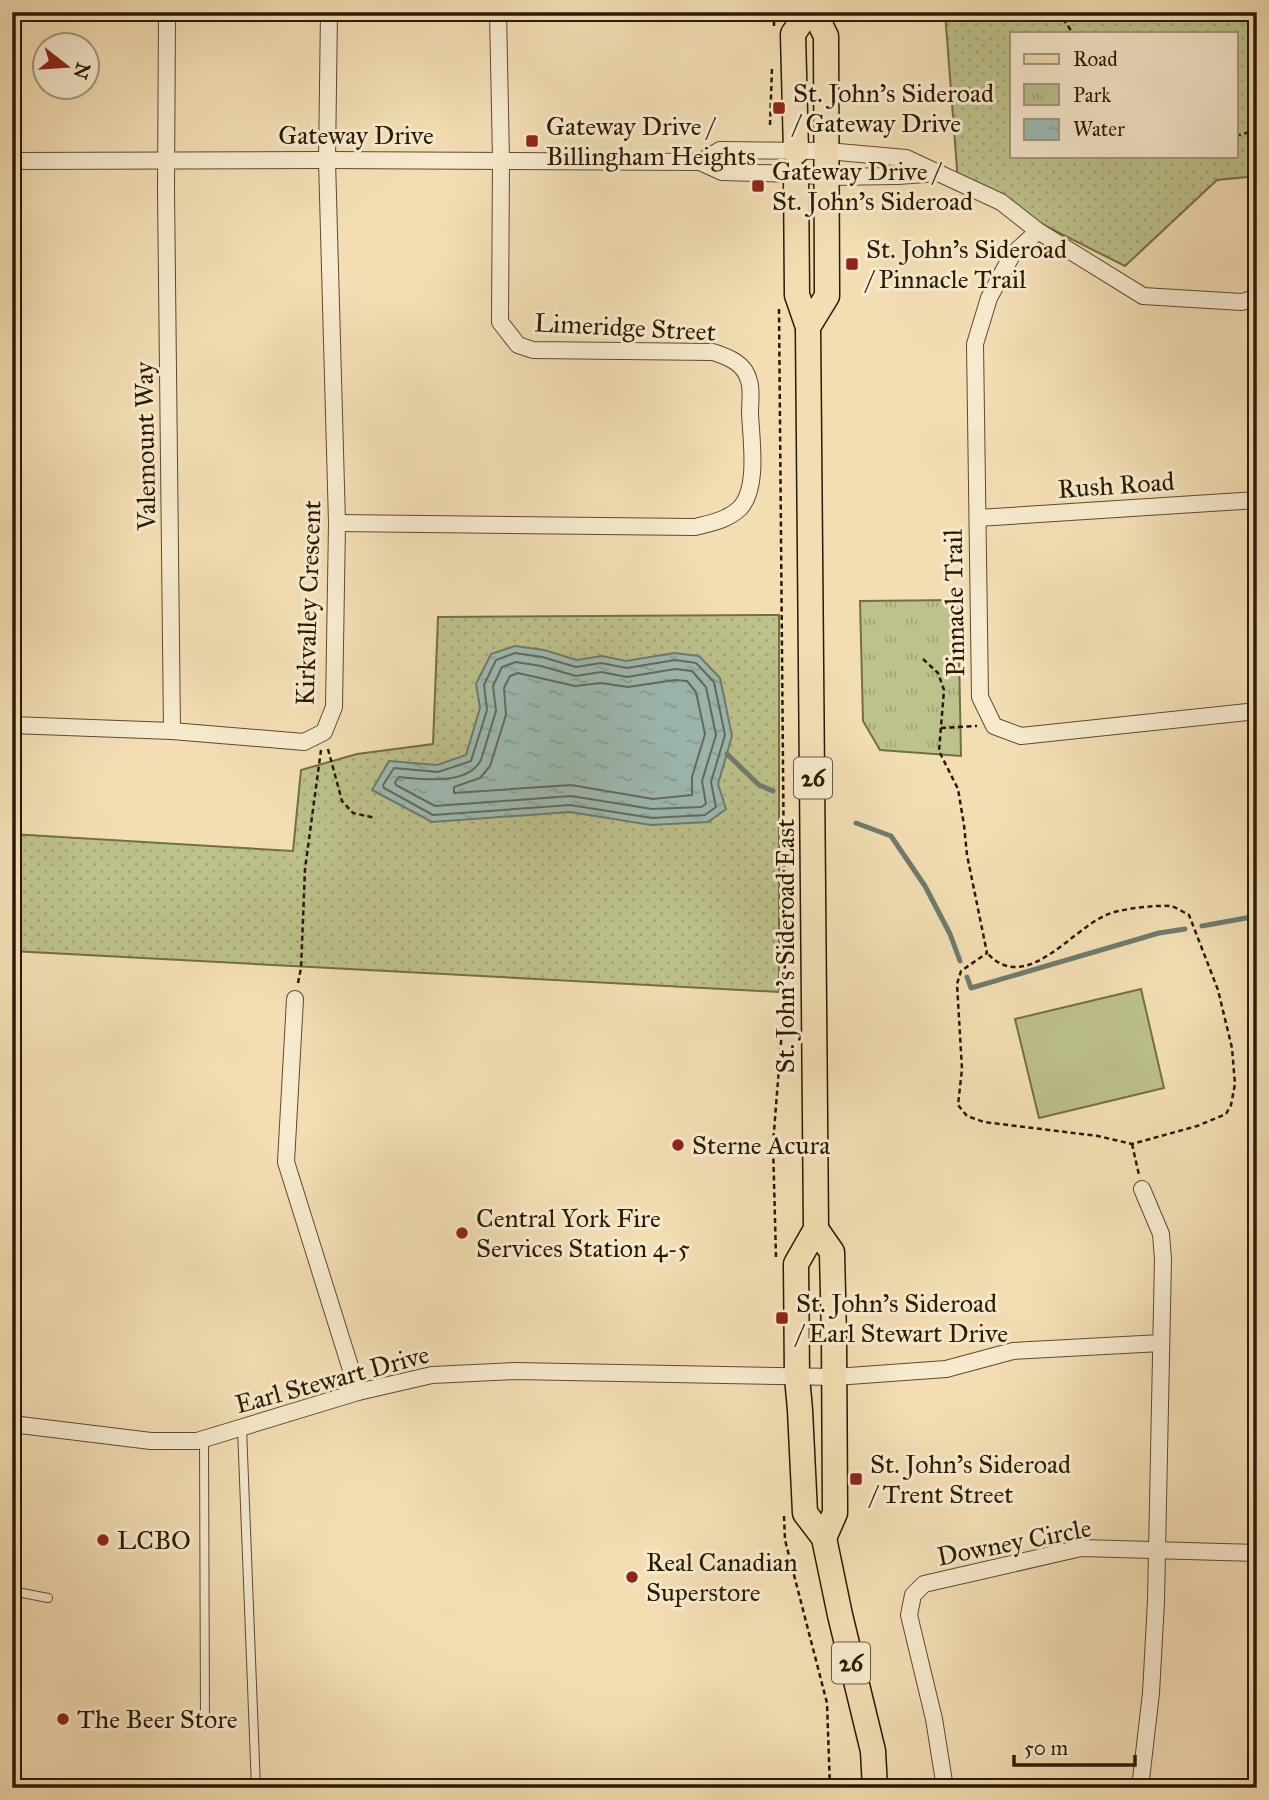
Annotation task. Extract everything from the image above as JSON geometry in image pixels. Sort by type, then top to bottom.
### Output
[{"type":"main road","name":"St. John's Sideroad East","points":[[808,12],[793,34],[797,295],[808,327],[816,1229],[796,1264],[797,1377],[805,1513],[824,1538],[873,1751],[875,1788]]},
{"type":"main road","points":[[808,327],[827,296],[826,36],[814,12]]},
{"type":"main road","name":"St. John's Sideroad East","points":[[816,1229],[832,1252],[835,1513],[824,1538]]},
{"type":"street","name":"Valemount Way","points":[[167,12],[172,731]]},
{"type":"street","name":"Kirkvalley Crescent","points":[[12,724],[172,731],[304,742],[324,732],[334,707],[337,523],[327,160],[329,12]]},
{"type":"street","name":"Limeridge Street","points":[[337,523],[695,527],[726,519],[741,507],[748,493],[752,470],[749,380],[740,365],[713,352],[533,350],[518,345],[507,334],[500,321],[498,12]]},
{"type":"street","name":"Gateway Drive","points":[[12,161],[699,162],[720,150],[796,163],[827,151]]},
{"type":"street","points":[[827,151],[906,158],[939,173],[1002,202],[1038,231],[1143,296],[1242,302],[1257,297]]},
{"type":"street","points":[[796,163],[827,177],[939,173]]},
{"type":"street","name":"Pinnacle Trail","points":[[994,726],[980,697],[975,344],[989,298],[1012,255],[1038,231]]},
{"type":"street","name":"Rush Road","points":[[978,518],[1257,500]]},
{"type":"street","points":[[994,726],[1021,736],[1257,711]]},
{"type":"street","points":[[295,999],[286,1162],[358,1392]]},
{"type":"street","points":[[1140,1788],[1151,1693],[1163,1259],[1161,1234],[1142,1189]]},
{"type":"street","name":"Earl Stewart Drive","points":[[12,1424],[151,1441],[204,1439],[358,1392],[432,1375],[515,1371],[835,1377],[946,1369],[1013,1351],[1161,1343]]},
{"type":"street","name":"Downey Circle","points":[[945,1788],[934,1719],[909,1615],[913,1595],[924,1584],[1081,1548],[1257,1553]]},
{"type":"lane","points":[[242,1427],[256,1788]]},
{"type":"lane","points":[[204,1439],[205,1724]]},
{"type":"lane","points":[[12,1591],[48,1598]]},
{"type":"path","points":[[1058,12],[1072,32]]},
{"type":"path","points":[[1238,135],[1257,130]]},
{"type":"path","points":[[776,1256],[773,1144],[785,992],[779,307]]},
{"type":"path","points":[[923,659],[938,673],[944,690],[939,751],[958,789],[967,855],[986,953],[995,962],[1024,968],[1046,957],[1107,914],[1172,906],[1189,915],[1218,990],[1232,1048],[1236,1084],[1226,1114],[1197,1126],[1132,1144],[1098,1136],[984,1122],[967,1116],[958,1105],[962,1069],[957,984],[961,971],[986,953]]},
{"type":"path","points":[[941,727],[994,726]]},
{"type":"path","points":[[324,732],[342,801],[353,813],[376,818]]},
{"type":"path","points":[[295,999],[301,968],[305,869],[324,732]]},
{"type":"path","points":[[1132,1144],[1142,1189]]},
{"type":"path","points":[[784,1514],[785,1540],[827,1703],[830,1788]]},
{"type":"green space","points":[[945,12],[1257,12],[1257,176],[1217,180],[1125,266],[958,182]]},
{"type":"green space","points":[[958,600],[961,756],[880,750],[863,721],[860,601]]},
{"type":"green space","points":[[779,615],[779,992],[12,951],[12,834],[293,851],[301,770],[357,754],[433,744],[438,617]]},
{"type":"green space","points":[[1141,989],[1164,1088],[1039,1118],[1015,1019]]},
{"type":"water","points":[[515,646],[544,650],[577,660],[602,656],[626,661],[674,653],[699,656],[720,678],[732,736],[718,784],[726,809],[708,822],[651,825],[570,812],[432,822],[372,790],[389,761],[437,765],[466,755],[480,708],[476,684],[491,654]]},
{"type":"waterway","points":[[727,754],[759,785],[773,791]]},
{"type":"waterway","points":[[856,823],[891,836],[925,886],[950,934],[960,961]]},
{"type":"waterway","points":[[1202,926],[1257,916]]},
{"type":"waterway","points":[[967,977],[971,988],[1159,933],[1185,929]]},
{"type":"place","name":"St. John's Sideroad / Gateway Drive","points":[[779,108]]},
{"type":"place","name":"Gateway Drive / Billingham Heights","points":[[532,141]]},
{"type":"place","name":"Gateway Drive / St. John's Sideroad","points":[[758,186]]},
{"type":"place","name":"St. John's Sideroad / Pinnacle Trail","points":[[852,264]]},
{"type":"place","name":"Sterne Acura","points":[[678,1145]]},
{"type":"place","name":"Central York Fire Services Station 4-5","points":[[462,1233]]},
{"type":"place","name":"St. John's Sideroad / Earl Stewart Drive","points":[[782,1318]]},
{"type":"place","name":"St. John's Sideroad / Trent Street","points":[[856,1479]]},
{"type":"place","name":"LCBO","points":[[103,1540]]},
{"type":"place","name":"Real Canadian Superstore","points":[[632,1577]]},
{"type":"place","name":"The Beer Store","points":[[63,1719]]}]
